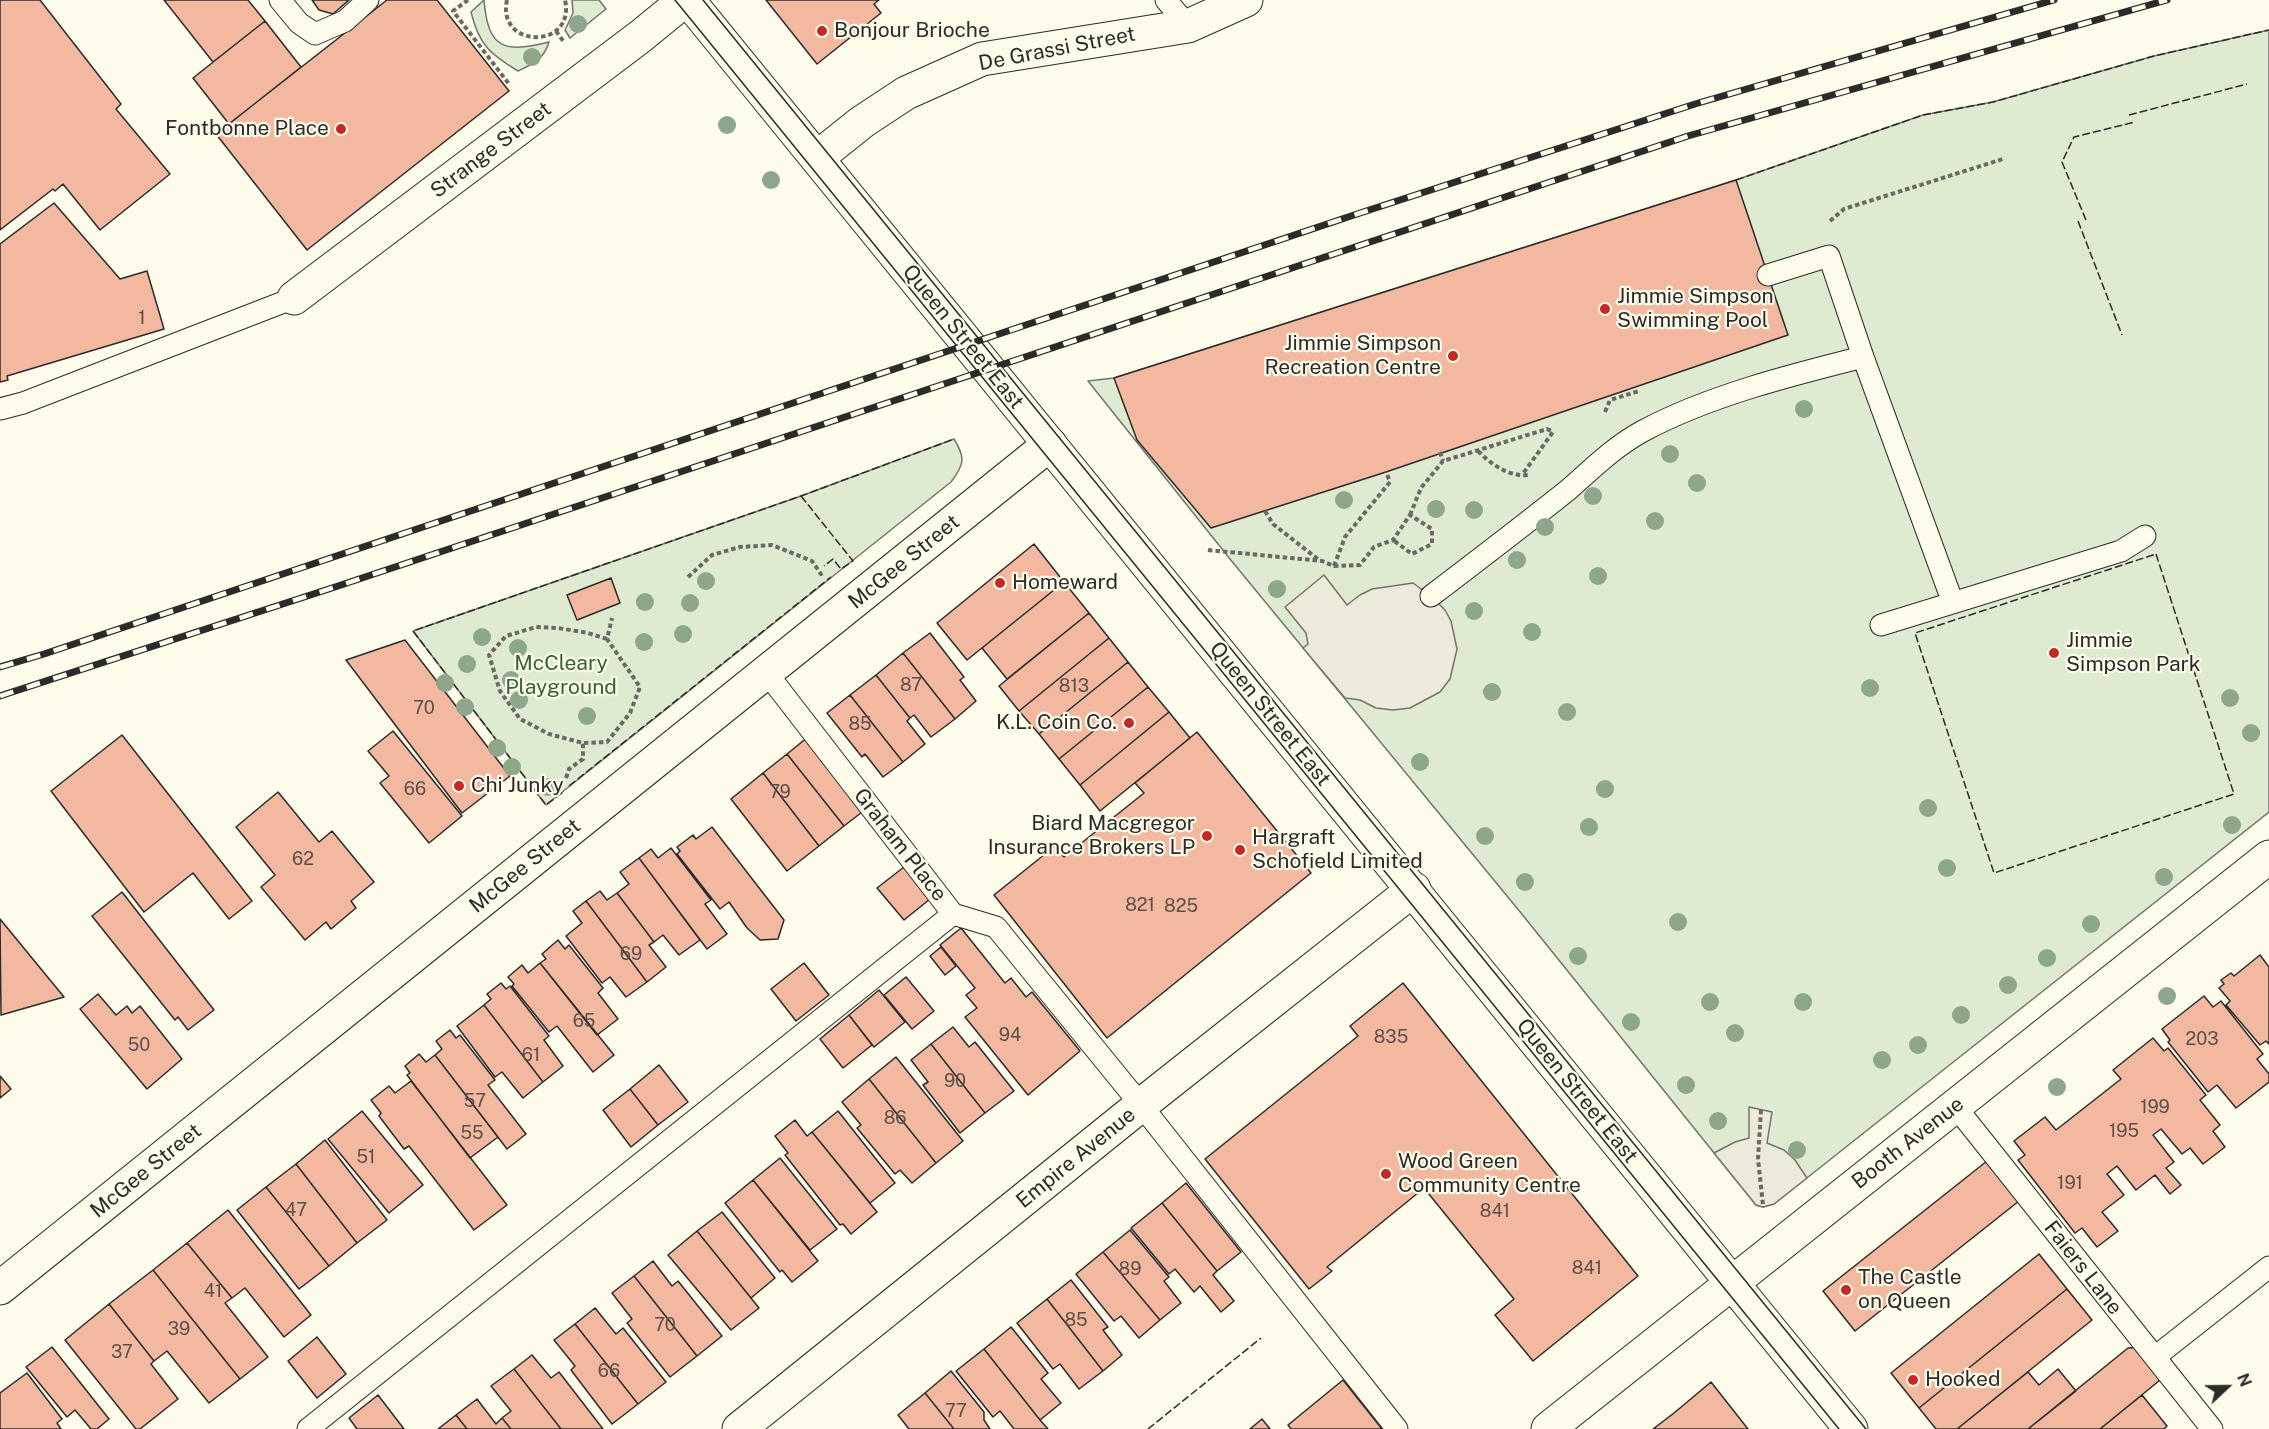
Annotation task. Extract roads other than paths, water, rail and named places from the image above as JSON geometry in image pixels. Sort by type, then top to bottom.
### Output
[{"type":"street","name":"Queen Street East","points":[[687,0],[1851,1429]]},
{"type":"street","name":"Strange Street","points":[[294,298],[687,0]]},
{"type":"street","name":"De Grassi Street","points":[[817,158],[862,122],[906,93],[982,59],[1188,26],[1246,0]]},
{"type":"street","name":"McGee Street","points":[[0,1288],[1050,444]]},
{"type":"street","name":"Booth Avenue","points":[[1548,1429],[2269,857]]},
{"type":"street","name":"Empire Avenue","points":[[739,1429],[1141,1105],[1414,890]]},
{"type":"lane","points":[[280,0],[299,23],[315,34],[345,21],[368,0]]},
{"type":"lane","points":[[1166,0],[1188,26]]},
{"type":"lane","points":[[1768,275],[1828,256],[1953,603]]},
{"type":"lane","points":[[0,409],[23,403],[294,298]]},
{"type":"lane","points":[[1431,596],[1568,489],[1609,453],[1642,431],[1706,404],[1793,374],[1863,357]]},
{"type":"lane","points":[[1881,624],[2121,551],[2145,536]]},
{"type":"lane","name":"Graham Place","points":[[766,672],[953,914],[996,927],[1141,1105],[1397,1429]]},
{"type":"lane","points":[[308,1429],[953,914]]},
{"type":"lane","name":"Faiers Lane","points":[[1955,1106],[2212,1429]]},
{"type":"lane","points":[[2155,1357],[2269,1267]]},
{"type":"tram line","points":[[675,0],[1839,1429]]},
{"type":"tram line","points":[[703,0],[1866,1429]]},
{"type":"railway","points":[[0,667],[1357,214],[1695,104],[2054,0]]},
{"type":"railway","points":[[0,696],[335,587],[1688,136],[2167,0]]},
{"type":"place","name":"Bonjour Brioche","points":[[822,31]]},
{"type":"place","name":"Fontbonne Place","points":[[341,129]]},
{"type":"place","name":"Jimmie Simpson Swimming Pool","points":[[1605,309]]},
{"type":"place","name":"Jimmie Simpson Recreation Centre","points":[[1453,356]]},
{"type":"place","name":"Homeward","points":[[1000,583]]},
{"type":"place","name":"Jimmie Simpson Park","points":[[2054,653]]},
{"type":"place","name":"K.L. Coin Co.","points":[[1129,723]]},
{"type":"place","name":"Chi Junky","points":[[459,786]]},
{"type":"place","name":"Biard Macgregor Insurance Brokers LP","points":[[1207,836]]},
{"type":"place","name":"Hargraft Schofield Limited","points":[[1240,850]]},
{"type":"place","name":"Wood Green Community Centre","points":[[1386,1174]]},
{"type":"place","name":"The Castle on Queen","points":[[1846,1290]]},
{"type":"place","name":"Hooked","points":[[1913,1380]]},
{"type":"park label","name":"McCleary Playground","points":[[561,676]]}]
